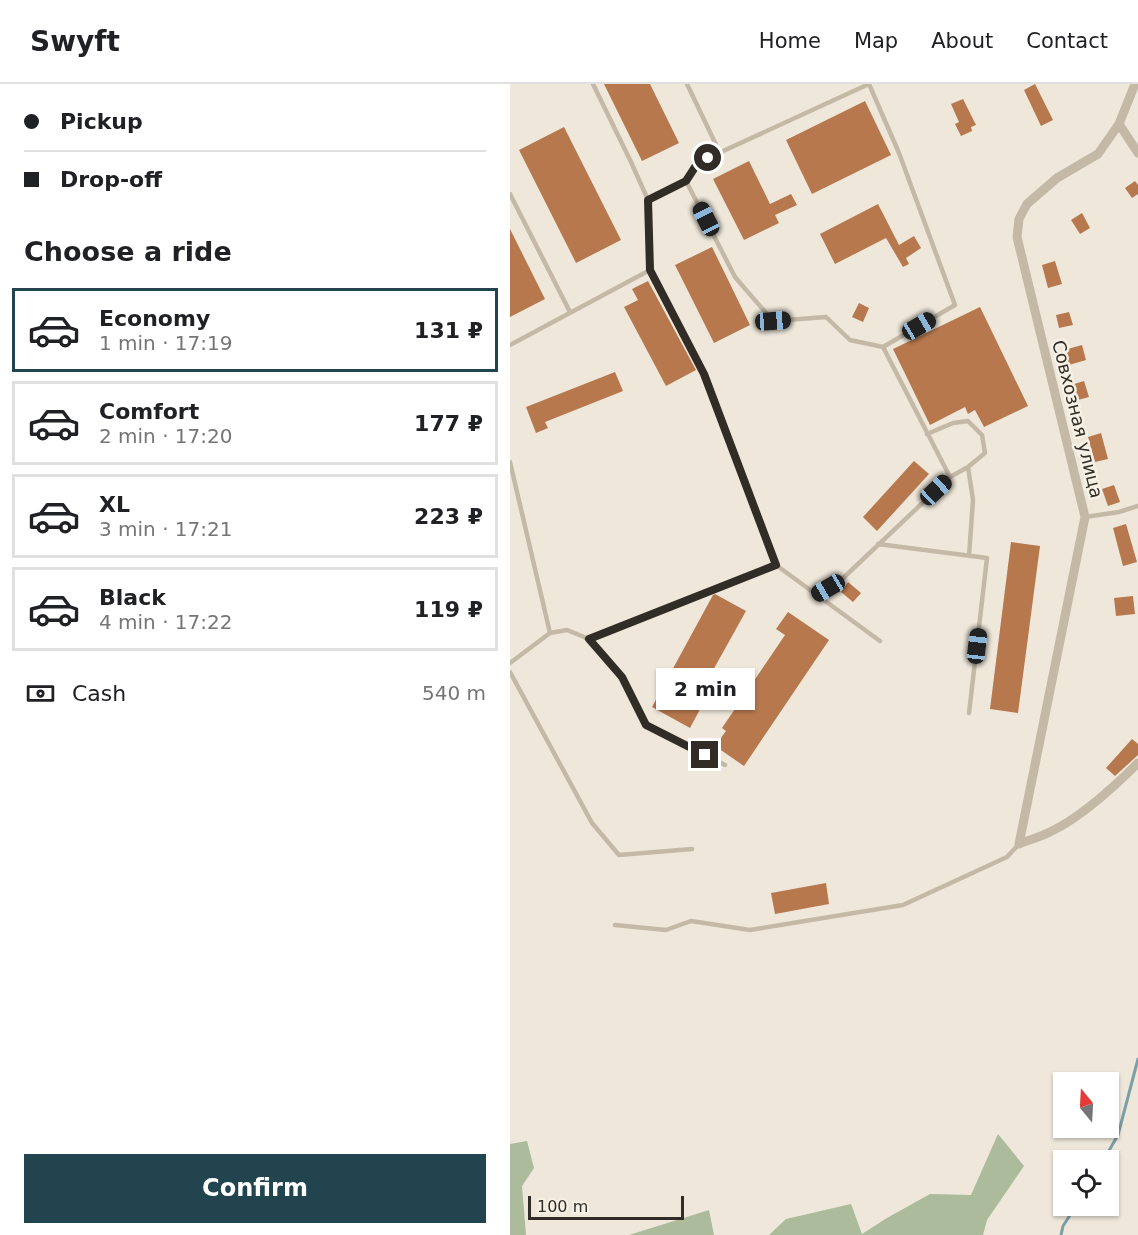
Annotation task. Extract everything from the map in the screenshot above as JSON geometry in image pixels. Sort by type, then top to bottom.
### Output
[{"type":"street","name":"Совхозная улица","points":[[1019,844],[1085,517],[1017,237],[1018,219],[1027,204],[1057,178],[1098,154],[1119,124],[1135,84]]},
{"type":"street","points":[[1119,124],[1138,153]]},
{"type":"street","points":[[1019,844],[1051,832],[1084,811],[1121,781],[1138,763]]},
{"type":"lane","points":[[593,84],[648,200],[650,270],[704,374],[776,565],[880,641]]},
{"type":"lane","points":[[687,84],[720,153]]},
{"type":"lane","points":[[648,200],[686,181],[697,164],[869,84],[899,153],[955,305],[882,347],[850,340],[826,317],[773,321],[735,277],[686,181]]},
{"type":"lane","points":[[510,194],[570,312]]},
{"type":"lane","points":[[510,345],[650,270]]},
{"type":"lane","points":[[882,347],[950,477]]},
{"type":"lane","points":[[816,594],[840,581],[950,477],[968,467],[985,453],[982,435],[968,421],[953,423],[927,434]]},
{"type":"lane","points":[[510,462],[550,633]]},
{"type":"lane","points":[[968,467],[973,500],[969,556]]},
{"type":"lane","points":[[1085,517],[1119,512],[1138,506]]},
{"type":"lane","points":[[878,544],[987,558],[969,713]]},
{"type":"lane","points":[[589,639],[776,565]]},
{"type":"lane","points":[[510,663],[550,633],[567,630],[589,639],[622,677],[646,725],[725,765]]},
{"type":"lane","points":[[510,672],[591,823],[619,855],[692,849]]},
{"type":"lane","points":[[615,925],[666,930],[691,921],[750,930],[903,905],[1006,857],[1019,844]]},
{"type":"green space","points":[[998,1134],[1024,1166],[987,1220],[983,1235],[769,1235],[786,1219],[851,1204],[862,1234],[930,1194],[971,1195]]},
{"type":"green space","points":[[527,1141],[534,1168],[522,1186],[526,1235],[510,1235],[510,1144]]},
{"type":"green space","points":[[709,1210],[714,1235],[629,1235]]},
{"type":"building","points":[[604,84],[650,84],[679,143],[642,161]]},
{"type":"building","points":[[1035,84],[1053,120],[1041,126],[1024,90]]},
{"type":"building","points":[[963,99],[976,125],[971,127],[972,131],[961,136],[955,124],[959,122],[951,104]]},
{"type":"building","points":[[865,101],[891,155],[812,194],[786,140]]},
{"type":"building","points":[[564,127],[621,240],[576,263],[519,150]]},
{"type":"building","points":[[749,161],[770,204],[791,194],[797,205],[775,215],[779,223],[744,240],[713,179]]},
{"type":"building","points":[[1135,181],[1138,185],[1138,194],[1132,198],[1125,188]]},
{"type":"building","points":[[878,204],[899,245],[914,236],[921,248],[906,258],[909,264],[903,267],[886,238],[835,264],[820,234]]},
{"type":"building","points":[[1082,213],[1090,228],[1080,234],[1071,220]]},
{"type":"building","points":[[510,229],[545,299],[510,317]]},
{"type":"building","points":[[712,247],[750,325],[714,343],[675,265]]},
{"type":"building","points":[[1055,261],[1062,284],[1048,288],[1042,265]]},
{"type":"building","points":[[648,281],[696,370],[666,386],[624,307],[638,300],[632,289]]},
{"type":"building","points":[[859,303],[869,308],[863,322],[852,317]]},
{"type":"building","points":[[980,307],[1028,406],[984,427],[975,410],[968,414],[965,407],[930,425],[893,349]]},
{"type":"building","points":[[1069,312],[1073,325],[1059,328],[1056,315]]},
{"type":"building","points":[[1082,345],[1086,360],[1069,365],[1064,350]]},
{"type":"building","points":[[615,372],[623,391],[545,422],[548,428],[536,433],[526,407]]},
{"type":"building","points":[[1084,381],[1089,397],[1078,400],[1074,384]]},
{"type":"building","points":[[1101,433],[1108,459],[1095,462],[1088,437]]},
{"type":"building","points":[[914,461],[929,474],[877,531],[863,517]]},
{"type":"building","points":[[1114,485],[1120,502],[1108,506],[1102,489]]},
{"type":"building","points":[[1126,524],[1137,562],[1123,566],[1113,528]]},
{"type":"building","points":[[1011,542],[1040,546],[1018,713],[990,709]]},
{"type":"building","points":[[848,582],[861,593],[853,602],[841,592]]},
{"type":"building","points":[[715,594],[746,611],[707,681],[713,685],[690,728],[652,707]]},
{"type":"building","points":[[1133,596],[1135,614],[1116,616],[1114,598]]},
{"type":"building","points":[[788,612],[829,640],[744,766],[715,746],[726,731],[722,728],[785,635],[776,629]]},
{"type":"building","points":[[1132,739],[1138,744],[1138,755],[1115,776],[1106,768]]},
{"type":"building","points":[[826,883],[829,904],[775,914],[771,893]]},
{"type":"waterway","points":[[1109,1150],[1118,1135],[1138,1059]]},
{"type":"waterway","points":[[1061,1235],[1063,1226],[1070,1216]]},
{"type":"route","points":[[705,755],[646,725],[622,677],[589,639],[776,565],[704,374],[650,270],[648,200],[686,181],[697,164],[708,158]]}]
